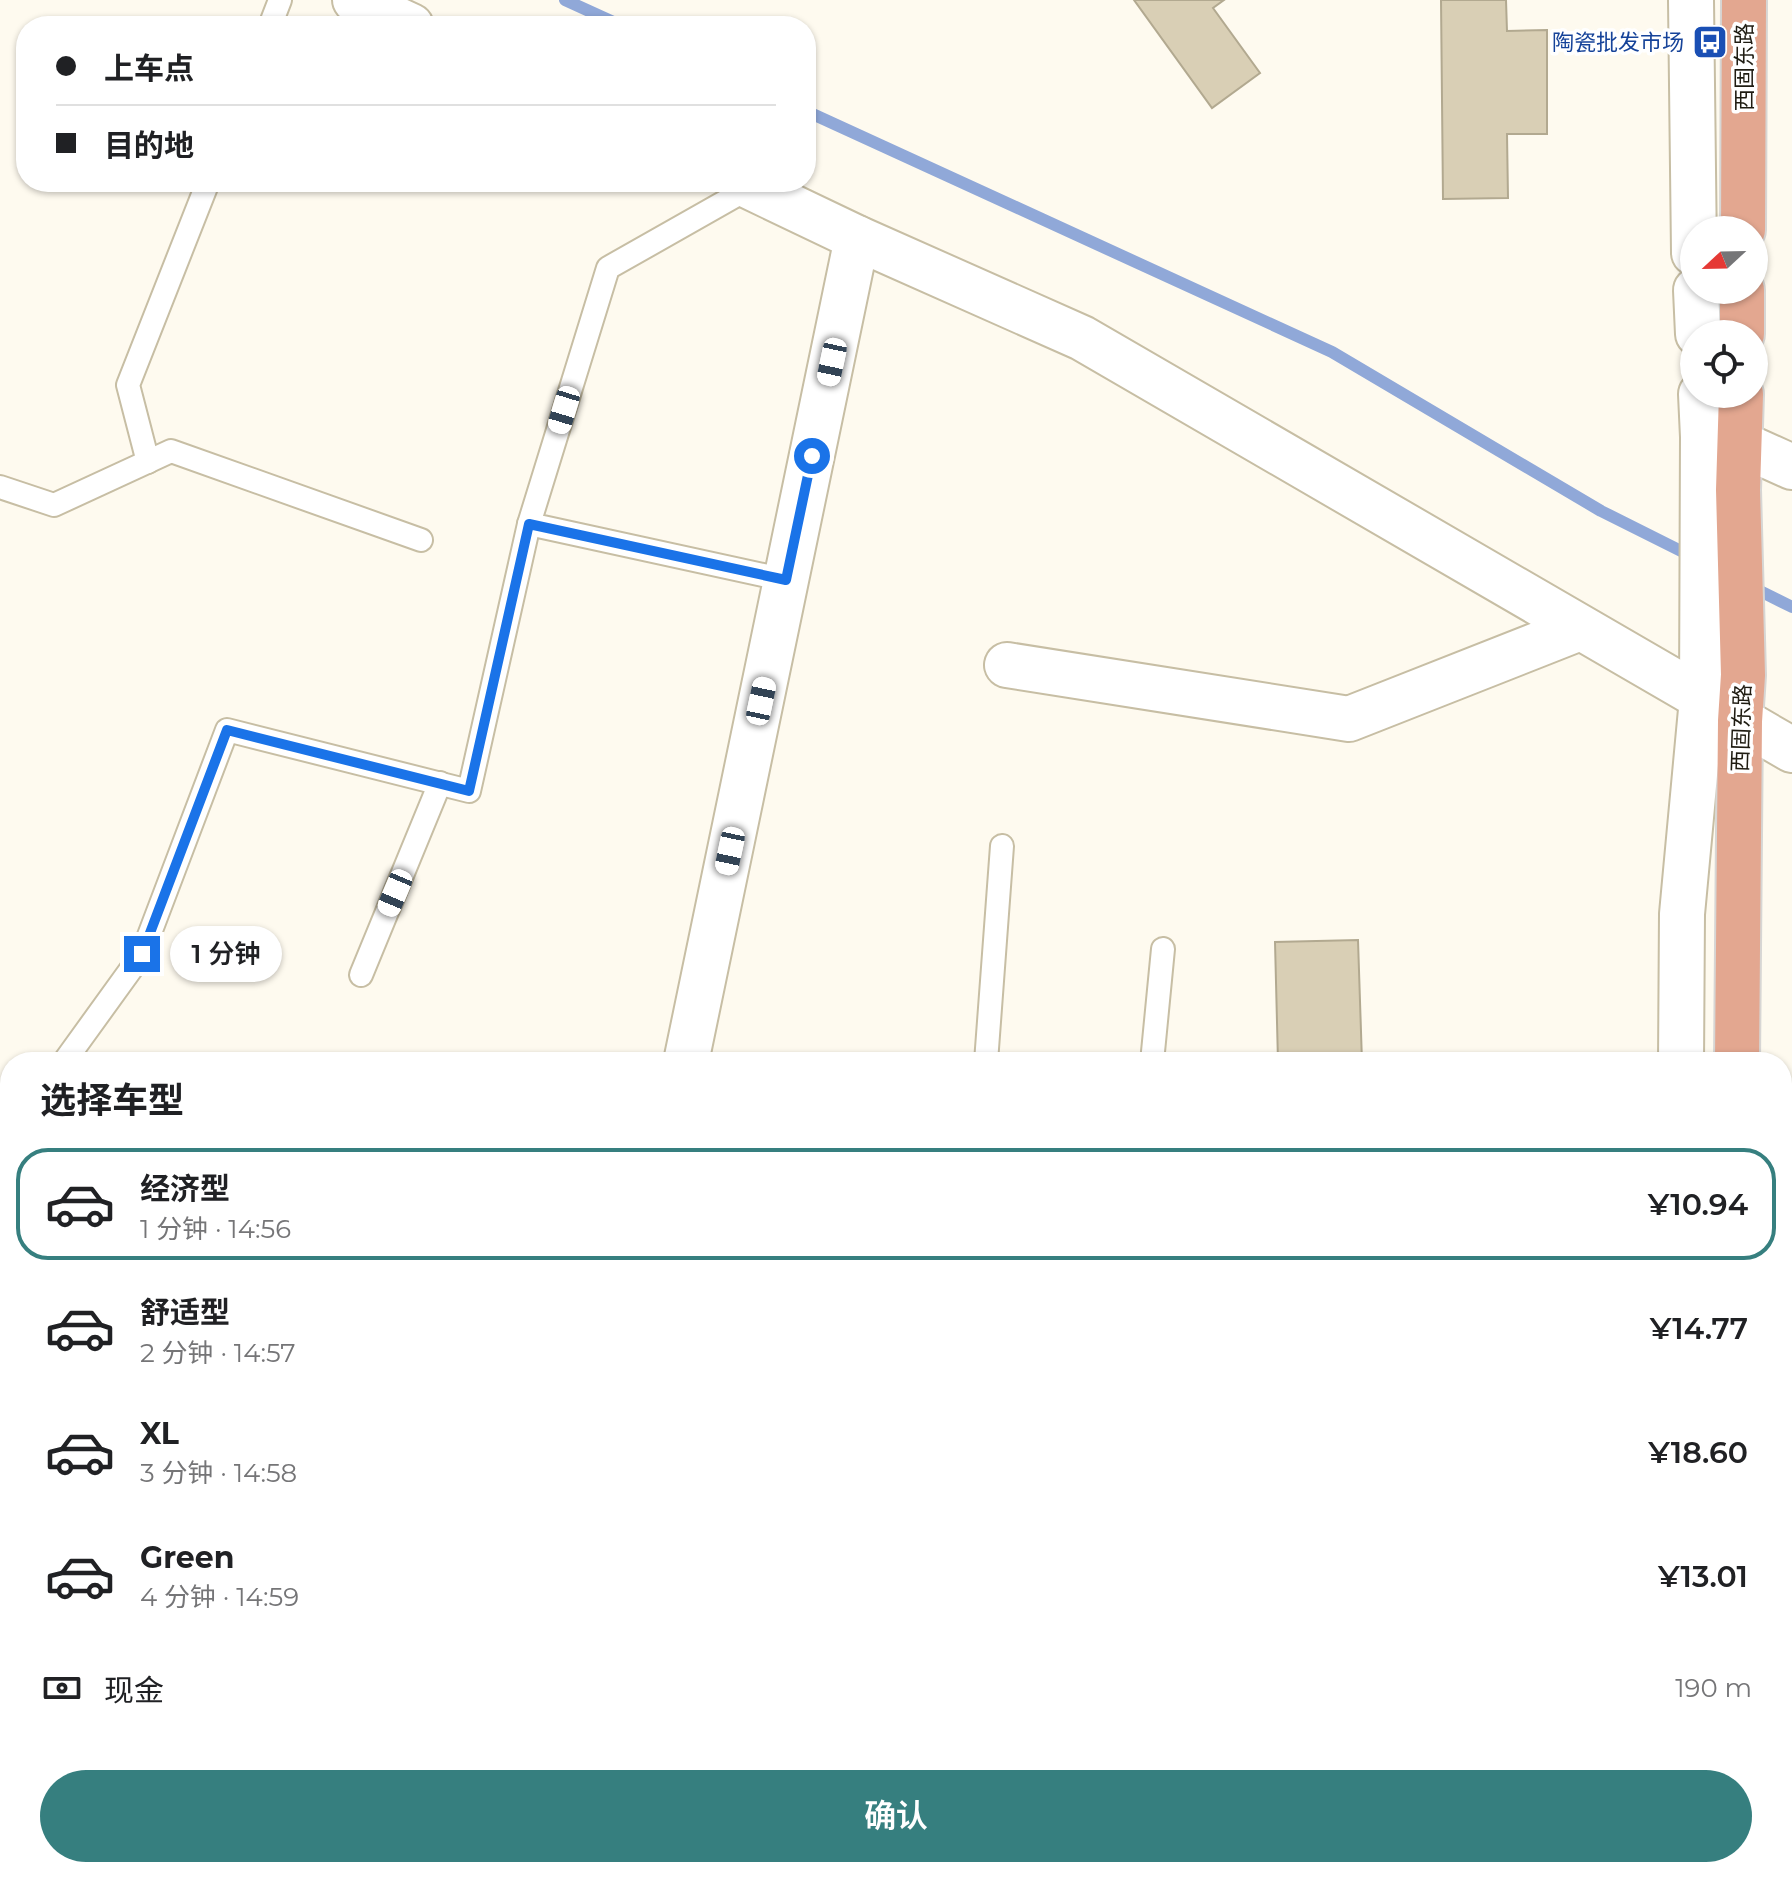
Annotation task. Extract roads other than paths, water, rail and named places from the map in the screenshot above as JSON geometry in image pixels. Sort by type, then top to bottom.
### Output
[{"type":"main road","name":"西固东路","points":[[1743,216],[1744,0]]},
{"type":"main road","name":"西固东路","points":[[1737,1052],[1743,675],[1720,482],[1741,444],[1741,408]]},
{"type":"street","points":[[355,0],[389,16]]},
{"type":"street","points":[[1691,0],[1694,216]]},
{"type":"street","points":[[761,192],[1082,338],[1580,628],[1702,678],[1740,721],[1792,750]]},
{"type":"street","points":[[688,1052],[857,238]]},
{"type":"street","points":[[1681,1052],[1682,914],[1720,482],[1704,408]]},
{"type":"street","points":[[1741,444],[1792,467]]},
{"type":"street","points":[[1007,665],[1349,719],[1580,628]]},
{"type":"lane","points":[[148,462],[128,385],[204,192]]},
{"type":"lane","points":[[71,1052],[142,954],[227,730],[469,791],[529,524],[608,268],[734,192]]},
{"type":"lane","points":[[0,487],[54,505],[171,451],[421,540]]},
{"type":"lane","points":[[529,524],[786,580]]},
{"type":"lane","points":[[361,975],[440,783]]},
{"type":"lane","points":[[987,1052],[1002,846]]},
{"type":"lane","points":[[1153,1052],[1163,949]]},
{"type":"waterway","points":[[565,0],[600,16]]},
{"type":"waterway","points":[[816,116],[1332,352],[1601,511],[1693,557]]},
{"type":"waterway","points":[[1748,585],[1792,607]]},
{"type":"place","name":"陶瓷批发市场","points":[[1710,42]]}]
